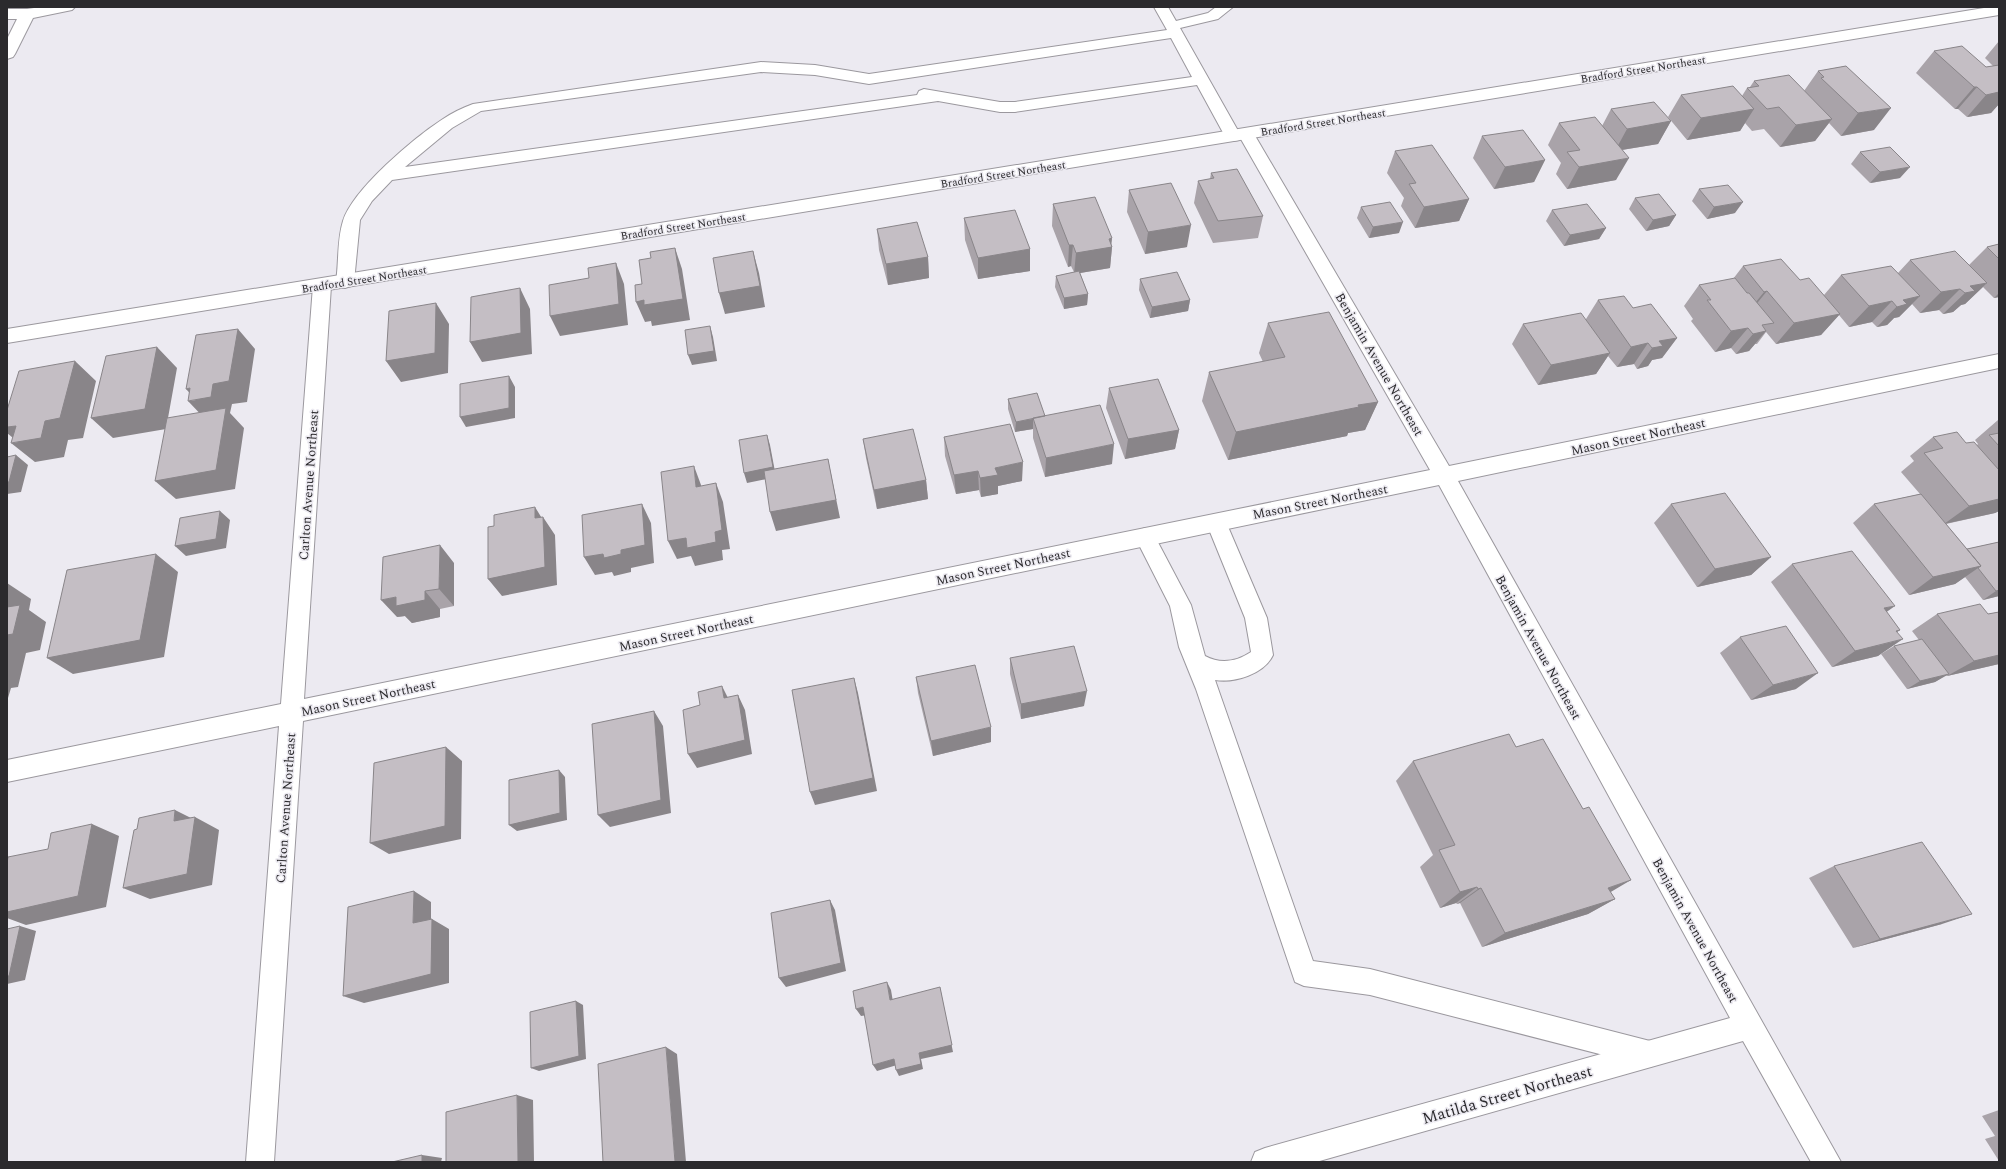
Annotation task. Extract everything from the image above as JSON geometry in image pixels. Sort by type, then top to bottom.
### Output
[{"type":"street","points":[[7,14],[27,14],[67,7]]},
{"type":"street","name":"Bradford Street Northeast","points":[[7,336],[322,286],[1999,10]]},
{"type":"street","points":[[7,54],[27,14]]},
{"type":"street","name":"Benjamin Avenue Northeast","points":[[1240,135],[1445,477],[1749,1026],[1827,1162]]},
{"type":"street","name":"Carlton Avenue Northeast","points":[[260,1162],[322,286]]},
{"type":"street","name":"Mason Street Northeast","points":[[7,772],[1216,522],[1445,477],[1999,361]]},
{"type":"street","name":"Matilda Street Northeast","points":[[1265,1162],[1749,1026]]},
{"type":"lane","points":[[1161,7],[1202,80],[1240,135]]},
{"type":"lane","points":[[869,79],[1174,29],[1213,16],[1226,7]]},
{"type":"lane","points":[[346,282],[352,220],[366,197],[386,175],[445,125],[466,112],[478,107],[761,67],[799,68],[837,72],[936,97],[1000,107],[1015,107],[1202,80]]},
{"type":"lane","points":[[386,175],[936,97]]},
{"type":"lane","points":[[1197,663],[1213,670],[1229,670],[1255,663],[1262,655],[1256,618],[1216,522]]},
{"type":"lane","points":[[1145,537],[1180,605],[1190,647],[1197,663],[1288,922],[1304,973],[1370,982],[1650,1054]]},
{"type":"building","points":[[1962,46],[1986,67],[1999,65],[1999,92],[1986,95],[1977,87],[1974,87],[1934,51]]},
{"type":"building","points":[[1846,66],[1891,108],[1858,113],[1821,78],[1824,77],[1818,71]]},
{"type":"building","points":[[1789,75],[1832,119],[1796,125],[1779,107],[1767,109],[1747,88],[1759,86],[1754,81]]},
{"type":"building","points":[[1733,86],[1754,109],[1701,118],[1681,95]]},
{"type":"building","points":[[1654,102],[1671,121],[1627,129],[1611,109]]},
{"type":"building","points":[[1595,117],[1629,158],[1579,167],[1567,152],[1580,150],[1559,123]]},
{"type":"building","points":[[1523,130],[1545,160],[1505,167],[1482,136]]},
{"type":"building","points":[[1432,145],[1469,199],[1424,207],[1409,184],[1416,183],[1395,151]]},
{"type":"building","points":[[1890,147],[1910,167],[1880,172],[1860,152]]},
{"type":"building","points":[[1237,169],[1263,216],[1218,221],[1198,181],[1214,178],[1211,173]]},
{"type":"building","points":[[1171,183],[1191,225],[1148,232],[1129,190]]},
{"type":"building","points":[[1728,185],[1743,202],[1714,207],[1699,189]]},
{"type":"building","points":[[1659,194],[1676,215],[1653,220],[1635,198]]},
{"type":"building","points":[[1095,197],[1112,238],[1109,239],[1112,247],[1076,253],[1073,245],[1069,245],[1053,204]]},
{"type":"building","points":[[1390,202],[1403,222],[1373,227],[1361,207]]},
{"type":"building","points":[[1587,204],[1606,228],[1570,235],[1552,210]]},
{"type":"building","points":[[1015,210],[1030,249],[978,258],[964,218]]},
{"type":"building","points":[[917,222],[928,257],[886,264],[877,229]]},
{"type":"building","points":[[1999,244],[1999,259],[1987,247]]},
{"type":"building","points":[[675,248],[683,299],[644,305],[644,300],[636,302],[635,285],[642,284],[639,260],[651,258],[650,252]]},
{"type":"building","points":[[753,251],[760,286],[719,293],[713,258]]},
{"type":"building","points":[[1955,251],[1987,283],[1970,286],[1975,291],[1965,293],[1960,289],[1941,292],[1910,260]]},
{"type":"building","points":[[1781,259],[1800,280],[1809,278],[1840,314],[1794,323],[1767,291],[1764,292],[1743,266]]},
{"type":"building","points":[[616,263],[619,304],[550,316],[549,285],[589,278],[588,268]]},
{"type":"building","points":[[1891,266],[1920,296],[1903,300],[1907,304],[1897,307],[1892,301],[1869,306],[1841,275]]},
{"type":"building","points":[[1079,271],[1088,294],[1064,298],[1056,276]]},
{"type":"building","points":[[1177,272],[1190,300],[1152,307],[1140,279]]},
{"type":"building","points":[[1735,278],[1774,323],[1762,325],[1766,331],[1753,334],[1748,328],[1731,331],[1707,300],[1711,300],[1699,285]]},
{"type":"building","points":[[520,288],[521,333],[470,342],[471,297]]},
{"type":"building","points":[[1624,296],[1633,308],[1651,304],[1677,338],[1659,341],[1663,346],[1652,348],[1648,343],[1631,347],[1598,300]]},
{"type":"building","points":[[436,303],[435,353],[386,361],[389,311]]},
{"type":"building","points":[[1329,312],[1378,402],[1236,432],[1209,372],[1285,357],[1268,323]]},
{"type":"building","points":[[1581,313],[1610,353],[1551,365],[1523,324]]},
{"type":"building","points":[[710,326],[714,351],[688,355],[685,330]]},
{"type":"building","points":[[238,329],[229,381],[213,384],[211,397],[188,401],[190,388],[186,389],[196,335]]},
{"type":"building","points":[[157,347],[145,409],[91,418],[106,356]]},
{"type":"building","points":[[75,361],[60,418],[45,421],[41,438],[11,443],[16,426],[7,427],[7,410],[19,371]]},
{"type":"building","points":[[509,376],[509,408],[460,417],[460,384]]},
{"type":"building","points":[[1158,379],[1179,430],[1128,439],[1109,388]]},
{"type":"building","points":[[1037,393],[1045,416],[1016,422],[1008,399]]},
{"type":"building","points":[[1100,405],[1114,444],[1046,458],[1033,418]]},
{"type":"building","points":[[226,408],[216,470],[155,481],[167,418]]},
{"type":"building","points":[[1010,424],[1023,462],[995,468],[998,475],[980,478],[978,471],[954,475],[944,437]]},
{"type":"building","points":[[913,429],[926,480],[874,490],[863,439]]},
{"type":"building","points":[[1957,432],[1966,443],[1974,442],[1999,470],[1999,499],[1969,506],[1924,453],[1943,448],[1933,437]]},
{"type":"building","points":[[1999,433],[1999,446],[1989,435]]},
{"type":"building","points":[[767,435],[773,467],[744,473],[739,440]]},
{"type":"building","points":[[16,455],[9,482],[7,482],[7,457]]},
{"type":"building","points":[[828,459],[836,500],[770,512],[764,471]]},
{"type":"building","points":[[694,466],[696,487],[716,483],[722,530],[715,532],[716,542],[687,548],[686,538],[668,541],[661,472]]},
{"type":"building","points":[[1725,493],[1771,557],[1715,569],[1671,504]]},
{"type":"building","points":[[1921,494],[1981,566],[1933,577],[1874,504]]},
{"type":"building","points":[[642,504],[645,545],[621,550],[621,554],[604,558],[603,554],[584,557],[582,515]]},
{"type":"building","points":[[535,507],[535,518],[543,517],[545,567],[488,579],[488,527],[494,526],[494,515]]},
{"type":"building","points":[[220,511],[216,539],[175,546],[180,518]]},
{"type":"building","points":[[1999,542],[1999,590],[1996,591],[1978,568],[1981,566],[1967,549]]},
{"type":"building","points":[[440,545],[439,589],[425,591],[425,600],[396,606],[396,597],[381,600],[383,557]]},
{"type":"building","points":[[1852,551],[1895,606],[1884,608],[1900,630],[1896,631],[1903,639],[1855,651],[1792,564]]},
{"type":"building","points":[[156,554],[140,640],[47,658],[67,570]]},
{"type":"building","points":[[1980,604],[1988,614],[1999,612],[1999,655],[1974,661],[1937,614]]},
{"type":"building","points":[[20,605],[13,634],[7,635],[7,607]]},
{"type":"building","points":[[1786,626],[1818,673],[1773,685],[1740,637]]},
{"type":"building","points":[[1922,639],[1949,674],[1920,681],[1894,646]]},
{"type":"building","points":[[1074,646],[1087,691],[1021,704],[1010,658]]},
{"type":"building","points":[[975,665],[991,727],[931,741],[916,677]]},
{"type":"building","points":[[854,678],[873,778],[810,792],[792,690]]},
{"type":"building","points":[[722,686],[724,698],[738,695],[745,740],[688,754],[683,710],[700,705],[698,692]]},
{"type":"building","points":[[654,711],[661,800],[598,815],[592,724]]},
{"type":"building","points":[[1509,734],[1516,747],[1543,739],[1583,809],[1589,807],[1631,880],[1608,888],[1615,899],[1505,933],[1481,888],[1478,889],[1477,887],[1460,892],[1439,850],[1455,845],[1413,761]]},
{"type":"building","points":[[446,747],[445,826],[370,843],[374,763]]},
{"type":"building","points":[[559,770],[560,813],[509,825],[509,780]]},
{"type":"building","points":[[175,810],[174,821],[195,817],[187,874],[123,888],[134,830],[137,829],[139,818]]},
{"type":"building","points":[[92,824],[78,896],[7,912],[8,857],[48,849],[51,833]]},
{"type":"building","points":[[1922,842],[1972,914],[1880,939],[1834,866]]},
{"type":"building","points":[[414,891],[413,923],[432,919],[431,974],[343,996],[348,907]]},
{"type":"building","points":[[830,900],[841,963],[779,978],[771,913]]},
{"type":"building","points":[[20,926],[9,976],[7,976],[7,929]]},
{"type":"building","points":[[887,982],[890,1000],[940,987],[952,1045],[919,1053],[921,1064],[896,1070],[894,1059],[873,1065],[863,1007],[856,1009],[853,991]]},
{"type":"building","points":[[576,1001],[579,1056],[531,1068],[530,1012]]},
{"type":"building","points":[[666,1047],[675,1162],[603,1162],[598,1064]]},
{"type":"building","points":[[517,1095],[518,1162],[446,1162],[446,1112]]},
{"type":"building","points":[[422,1155],[422,1162],[392,1162]]}]
